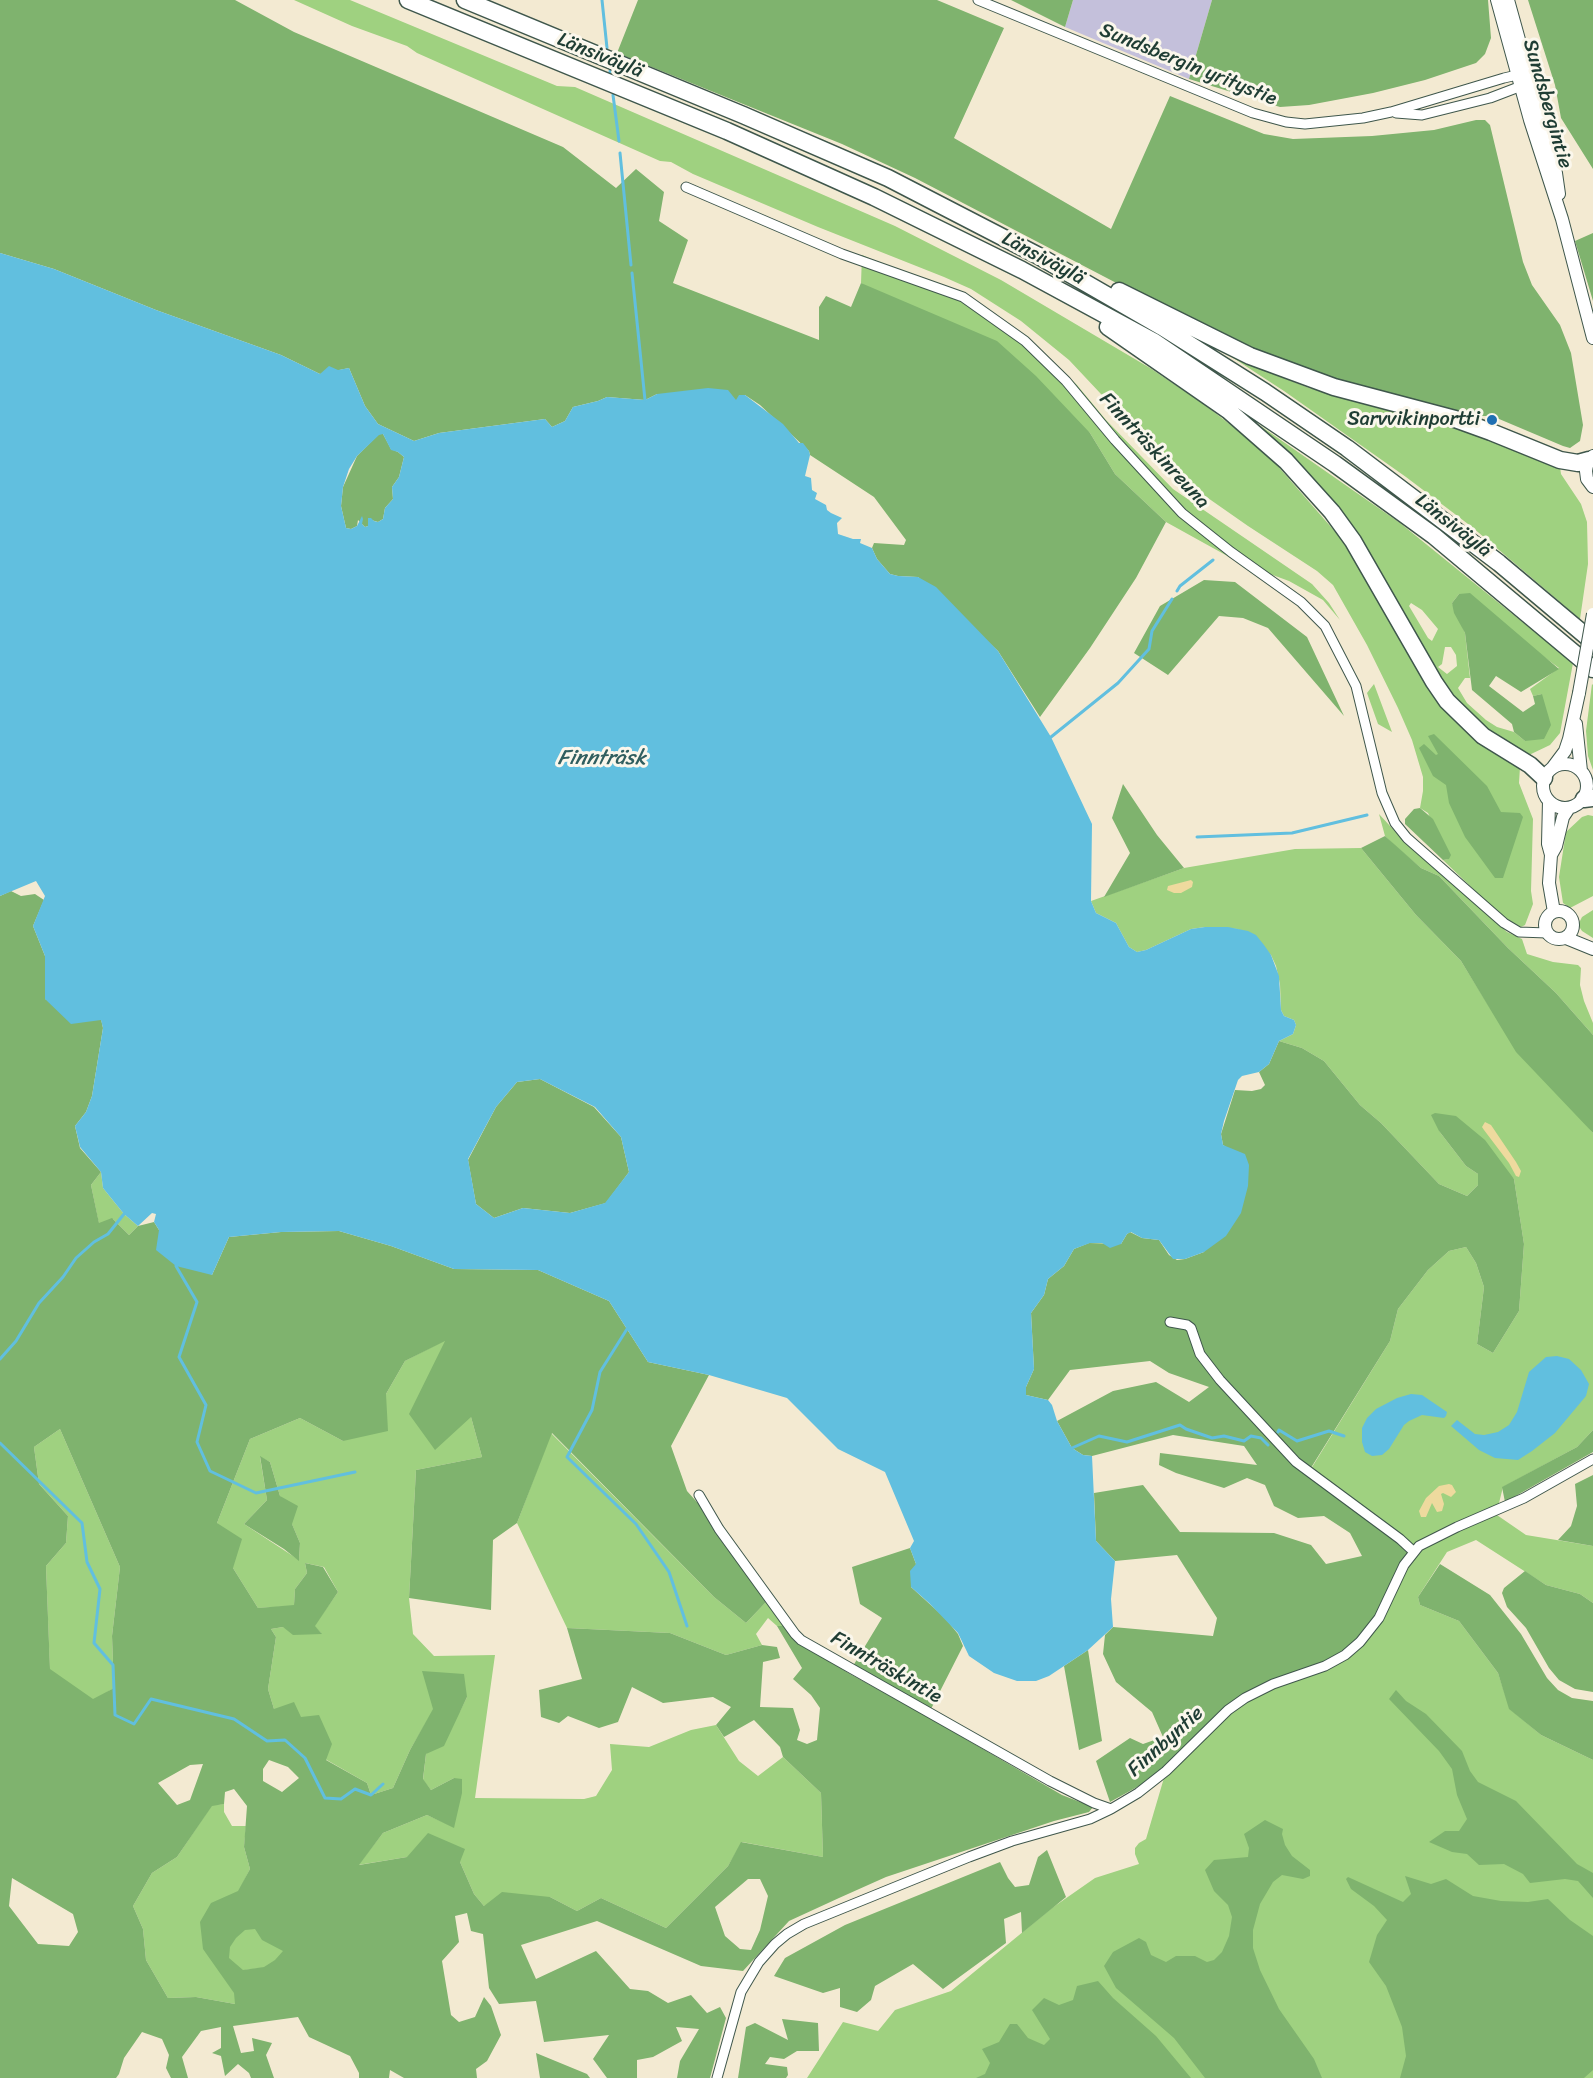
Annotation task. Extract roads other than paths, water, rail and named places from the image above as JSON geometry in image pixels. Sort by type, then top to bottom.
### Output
[{"type":"highway","name":"Länsiväylä","points":[[408,0],[727,131],[874,197],[1022,270],[1153,341],[1326,458],[1442,543],[1593,669]]},
{"type":"highway","name":"Länsiväylä","points":[[465,0],[743,115],[888,178],[1037,255],[1190,345],[1265,392],[1347,448],[1499,563],[1593,642]]},
{"type":"highway","points":[[1037,255],[1103,283],[1250,356],[1297,374],[1334,387],[1455,419],[1560,460],[1578,463],[1591,458]]},
{"type":"highway","points":[[1022,270],[1193,385],[1229,411],[1287,461],[1332,512],[1353,541],[1434,682],[1448,701],[1483,736],[1530,765],[1549,773]]},
{"type":"main road","name":"Sundsbergintie","points":[[1497,0],[1517,75],[1526,85]]},
{"type":"main road","name":"Sundsbergintie","points":[[1508,0],[1526,85],[1593,338]]},
{"type":"main road","points":[[1591,458],[1586,471],[1593,488]]},
{"type":"main road","points":[[1554,912],[1549,883],[1551,855],[1548,844],[1548,801],[1543,790],[1549,773],[1565,751],[1575,720],[1593,614]]},
{"type":"main road","points":[[1548,801],[1558,807],[1569,808],[1588,798],[1587,784],[1581,771],[1575,720]]},
{"type":"main road","points":[[1549,773],[1568,764],[1581,771]]},
{"type":"main road","points":[[1551,855],[1556,846],[1563,818],[1569,808]]},
{"type":"main road","points":[[1566,938],[1573,930],[1571,918],[1561,911],[1554,912],[1546,919],[1547,933],[1555,939],[1566,938],[1593,949]]},
{"type":"street","name":"Sundsbergin yritystie","points":[[978,0],[1269,118],[1305,124],[1363,118],[1390,112],[1517,75]]},
{"type":"street","name":"Sundsbergin yritystie","points":[[1390,112],[1422,115],[1477,102],[1526,85]]},
{"type":"street","name":"Finnträskinreuna","points":[[686,187],[842,254],[963,297],[1025,341],[1066,381],[1115,440],[1182,513],[1301,602],[1325,626],[1356,686],[1382,793],[1395,824],[1407,838],[1504,923],[1519,932],[1547,933]]},
{"type":"street","points":[[1170,1322],[1191,1328],[1200,1354],[1220,1380],[1296,1462],[1413,1551]]},
{"type":"street","name":"Finnbyntie","points":[[717,2078],[741,1992],[759,1962],[787,1934],[804,1924],[969,1857],[1012,1841],[1090,1819],[1111,1809],[1138,1793],[1166,1771],[1228,1710],[1245,1698],[1266,1687],[1325,1666],[1345,1655],[1360,1642],[1378,1618],[1413,1551],[1431,1539],[1524,1498],[1593,1459]]},
{"type":"street","name":"Finnträskintie","points":[[699,1495],[719,1529],[801,1640],[1050,1781],[1111,1809]]},
{"type":"water","name":"Finnträsk","points":[[0,253],[54,269],[156,310],[281,355],[320,374],[329,366],[338,370],[349,368],[365,406],[378,424],[414,441],[439,433],[545,419],[552,427],[565,421],[573,407],[607,397],[645,400],[657,394],[708,388],[728,390],[736,400],[739,395],[745,395],[783,424],[809,451],[805,476],[811,478],[812,490],[817,493],[815,499],[826,505],[827,510],[831,513],[842,518],[837,523],[838,534],[861,539],[860,543],[872,548],[877,559],[890,574],[918,577],[936,587],[998,651],[1051,737],[1092,824],[1091,901],[1096,913],[1116,923],[1129,947],[1137,952],[1191,929],[1205,927],[1228,927],[1256,935],[1271,955],[1279,976],[1281,1010],[1284,1016],[1294,1020],[1296,1025],[1293,1034],[1279,1041],[1269,1064],[1259,1072],[1242,1076],[1238,1080],[1224,1121],[1221,1134],[1223,1145],[1245,1154],[1249,1165],[1248,1186],[1241,1213],[1226,1236],[1204,1252],[1185,1259],[1173,1259],[1159,1240],[1142,1238],[1131,1232],[1121,1244],[1110,1248],[1102,1243],[1090,1243],[1074,1249],[1064,1266],[1048,1279],[1044,1295],[1031,1313],[1034,1369],[1026,1387],[1026,1395],[1048,1400],[1072,1448],[1083,1455],[1092,1456],[1096,1541],[1115,1561],[1111,1599],[1113,1627],[1088,1650],[1049,1676],[1036,1681],[1017,1681],[994,1673],[969,1656],[958,1633],[911,1587],[910,1571],[916,1564],[910,1548],[914,1541],[885,1472],[838,1449],[787,1398],[709,1375],[648,1362],[609,1301],[538,1270],[454,1269],[391,1246],[339,1231],[281,1232],[229,1237],[212,1275],[176,1266],[156,1250],[159,1230],[154,1222],[156,1214],[152,1213],[138,1226],[124,1214],[103,1188],[101,1172],[80,1147],[75,1126],[86,1112],[92,1096],[103,1028],[101,1020],[71,1024],[45,999],[45,956],[33,926],[45,896],[36,881],[0,896]],"holes":[[[383,434],[391,450],[404,457],[399,477],[392,487],[393,499],[385,508],[383,519],[378,522],[368,518],[368,526],[365,527],[362,524],[362,516],[357,526],[351,529],[346,528],[341,506],[343,487],[349,469],[357,456],[379,435]],[[540,1079],[595,1107],[621,1137],[629,1172],[605,1203],[570,1213],[523,1208],[494,1218],[476,1204],[468,1159],[496,1107],[517,1082]]]},
{"type":"water","points":[[1557,1356],[1569,1359],[1581,1370],[1589,1384],[1586,1396],[1555,1433],[1532,1451],[1518,1460],[1495,1458],[1479,1450],[1451,1426],[1457,1420],[1475,1434],[1484,1435],[1498,1432],[1509,1425],[1517,1412],[1529,1372],[1546,1357]]},
{"type":"water","points":[[1411,1394],[1422,1395],[1447,1412],[1446,1416],[1444,1418],[1422,1415],[1404,1425],[1389,1449],[1382,1455],[1372,1456],[1365,1452],[1362,1428],[1367,1418],[1376,1409],[1397,1398]]},
{"type":"waterway","points":[[602,0],[607,48]]},
{"type":"waterway","points":[[613,95],[619,141]]},
{"type":"waterway","points":[[620,153],[631,265]]},
{"type":"waterway","points":[[632,273],[645,400]]},
{"type":"waterway","points":[[1177,591],[1180,586],[1213,560]]},
{"type":"waterway","points":[[1051,737],[1118,683],[1149,649],[1152,631],[1172,599]]},
{"type":"waterway","points":[[1197,837],[1292,833],[1367,815]]},
{"type":"waterway","points":[[0,1359],[16,1341],[39,1303],[63,1277],[76,1258],[94,1242],[108,1234],[124,1214]]},
{"type":"waterway","points":[[176,1266],[197,1302],[179,1357],[206,1405],[197,1442],[210,1471],[256,1493],[355,1472]]},
{"type":"waterway","points":[[627,1329],[600,1372],[592,1410],[567,1457],[636,1524],[669,1572],[687,1626]]},
{"type":"waterway","points":[[1072,1448],[1099,1436],[1127,1442],[1180,1425],[1212,1438],[1224,1436],[1244,1441],[1251,1436],[1261,1438],[1268,1445]]},
{"type":"waterway","points":[[1278,1432],[1279,1430],[1297,1441],[1329,1431],[1344,1436]]},
{"type":"waterway","points":[[0,1443],[82,1523],[87,1562],[100,1589],[94,1643],[113,1665],[115,1715],[134,1724],[151,1699],[234,1719],[267,1741],[285,1740],[305,1758],[325,1798],[341,1799],[355,1789],[371,1795],[383,1784]]},
{"type":"place","name":"Sarvvikinportti","points":[[1492,420]]}]
